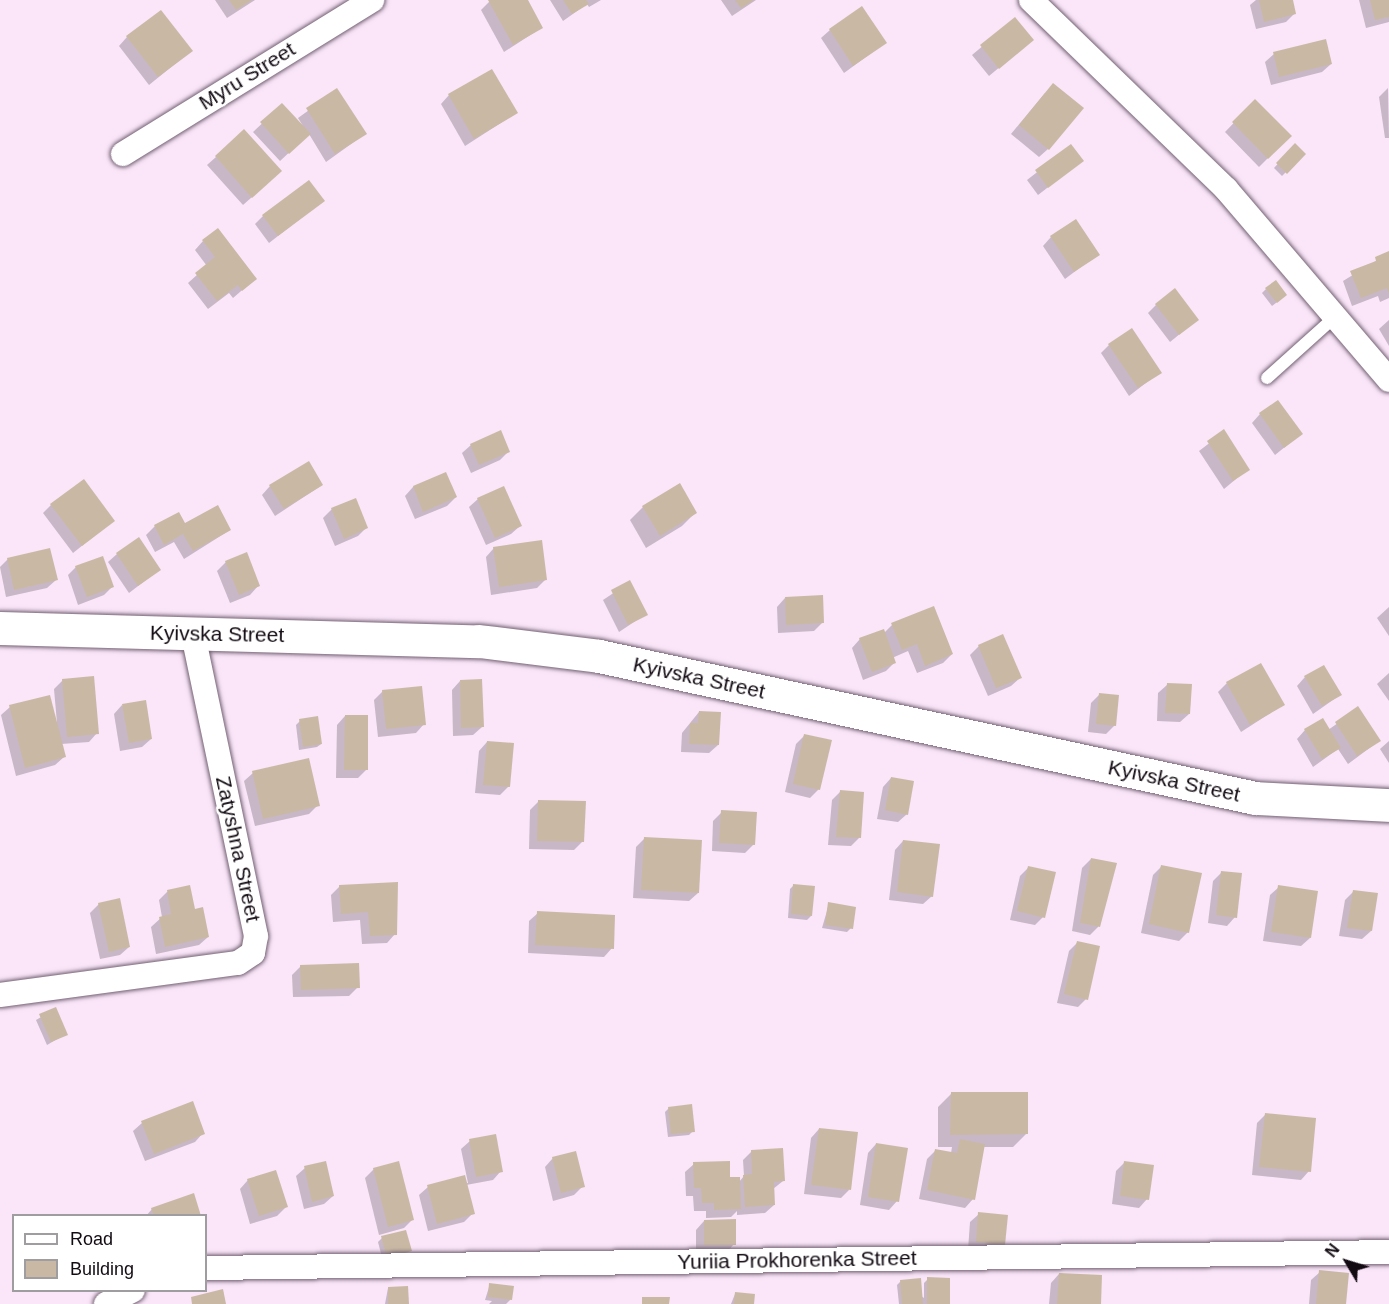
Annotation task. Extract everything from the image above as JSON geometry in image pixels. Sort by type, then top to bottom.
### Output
[{"type":"street","name":"Myru Street","points":[[123,154],[372,0]]},
{"type":"street","points":[[1031,0],[1226,189],[1336,315],[1389,380]]},
{"type":"street","name":"Kyivska Street","points":[[0,628],[479,641],[599,656],[1256,798],[1389,805]]},
{"type":"street","name":"Zatyshna Street","points":[[0,995],[238,963],[253,953],[256,936],[193,634]]},
{"type":"street","name":"Yuriia Prokhorenka Street","points":[[207,1268],[1389,1252]]},
{"type":"street","points":[[106,1304],[129,1292]]},
{"type":"lane","points":[[1267,378],[1336,315]]},
{"type":"building","points":[[229,0],[252,0],[236,10]]},
{"type":"building","points":[[488,0],[528,0],[543,28],[513,45]]},
{"type":"building","points":[[563,0],[586,0],[589,4],[572,14]]},
{"type":"building","points":[[735,0],[754,0],[741,8]]},
{"type":"building","points":[[1259,0],[1293,0],[1296,14],[1264,22]]},
{"type":"building","points":[[1370,0],[1389,0],[1389,17],[1375,20]]},
{"type":"building","points":[[862,6],[887,43],[853,66],[829,29]]},
{"type":"building","points":[[161,10],[193,51],[158,77],[126,36]]},
{"type":"building","points":[[1015,17],[1034,40],[999,69],[980,45]]},
{"type":"building","points":[[1326,39],[1332,64],[1279,77],[1273,52]]},
{"type":"building","points":[[492,69],[518,113],[474,139],[448,94]]},
{"type":"building","points":[[1053,83],[1084,108],[1049,150],[1019,125]]},
{"type":"building","points":[[337,88],[367,134],[335,154],[306,108]]},
{"type":"building","points":[[1255,99],[1292,136],[1268,159],[1232,122]]},
{"type":"building","points":[[282,103],[311,134],[289,154],[260,122]]},
{"type":"building","points":[[244,129],[282,171],[252,198],[215,156]]},
{"type":"building","points":[[1295,143],[1306,154],[1287,174],[1276,163]]},
{"type":"building","points":[[1071,144],[1084,161],[1048,188],[1035,170]]},
{"type":"building","points":[[309,180],[325,201],[278,236],[262,215]]},
{"type":"building","points":[[1076,219],[1100,255],[1074,272],[1050,236]]},
{"type":"building","points":[[218,228],[257,279],[242,291],[238,285],[217,301],[195,273],[215,257],[202,240]]},
{"type":"building","points":[[1389,251],[1389,294],[1387,288],[1361,298],[1350,271],[1376,261],[1375,257]]},
{"type":"building","points":[[1276,280],[1287,295],[1277,303],[1265,288]]},
{"type":"building","points":[[1175,288],[1199,320],[1179,335],[1155,304]]},
{"type":"building","points":[[1132,328],[1162,373],[1138,388],[1108,344]]},
{"type":"building","points":[[1278,400],[1303,434],[1284,448],[1259,413]]},
{"type":"building","points":[[1224,429],[1250,470],[1233,481],[1207,441]]},
{"type":"building","points":[[501,430],[510,452],[479,465],[470,444]]},
{"type":"building","points":[[309,461],[323,485],[284,509],[269,485]]},
{"type":"building","points":[[446,472],[457,497],[423,512],[413,486]]},
{"type":"building","points":[[84,479],[115,521],[82,546],[50,504]]},
{"type":"building","points":[[680,483],[697,513],[660,536],[642,506]]},
{"type":"building","points":[[504,486],[522,526],[495,538],[477,498]]},
{"type":"building","points":[[356,498],[368,528],[344,539],[331,508]]},
{"type":"building","points":[[218,505],[231,530],[193,551],[183,534],[164,545],[154,525],[179,512],[185,523]]},
{"type":"building","points":[[139,537],[161,570],[138,586],[116,553]]},
{"type":"building","points":[[542,540],[547,580],[499,587],[493,547]]},
{"type":"building","points":[[50,548],[58,580],[14,590],[7,558]]},
{"type":"building","points":[[247,552],[260,586],[239,595],[225,561]]},
{"type":"building","points":[[103,556],[114,587],[87,597],[75,566]]},
{"type":"building","points":[[630,580],[648,615],[628,625],[611,590]]},
{"type":"building","points":[[823,595],[824,623],[786,625],[785,597]]},
{"type":"building","points":[[934,606],[953,654],[925,666],[917,644],[902,650],[891,623]]},
{"type":"building","points":[[884,629],[896,663],[872,672],[859,638]]},
{"type":"building","points":[[1003,634],[1022,678],[996,688],[978,645]]},
{"type":"building","points":[[1261,663],[1285,705],[1250,725],[1226,682]]},
{"type":"building","points":[[1324,665],[1342,695],[1322,706],[1304,676]]},
{"type":"building","points":[[94,676],[99,734],[67,737],[62,679]]},
{"type":"building","points":[[482,679],[484,727],[461,728],[460,680]]},
{"type":"building","points":[[1167,683],[1192,684],[1190,714],[1165,713]]},
{"type":"building","points":[[422,686],[426,725],[386,729],[382,690]]},
{"type":"building","points":[[1099,693],[1119,695],[1116,726],[1096,724]]},
{"type":"building","points":[[50,695],[66,757],[25,768],[9,705]]},
{"type":"building","points":[[146,700],[152,739],[129,743],[122,704]]},
{"type":"building","points":[[1358,706],[1381,741],[1357,756],[1335,722]]},
{"type":"building","points":[[699,711],[721,712],[719,745],[689,744],[690,723],[698,723]]},
{"type":"building","points":[[345,715],[368,715],[368,770],[344,770]]},
{"type":"building","points":[[318,716],[322,744],[303,747],[299,719]]},
{"type":"building","points":[[1323,718],[1341,748],[1322,759],[1304,729]]},
{"type":"building","points":[[804,734],[832,740],[820,790],[793,784]]},
{"type":"building","points":[[487,741],[514,743],[510,787],[483,785]]},
{"type":"building","points":[[309,758],[320,806],[263,819],[252,771]]},
{"type":"building","points":[[891,777],[914,781],[908,815],[885,810]]},
{"type":"building","points":[[840,790],[864,792],[861,838],[836,837]]},
{"type":"building","points":[[538,800],[586,801],[584,842],[537,841]]},
{"type":"building","points":[[721,810],[757,812],[755,845],[719,843]]},
{"type":"building","points":[[644,837],[702,840],[699,893],[641,890]]},
{"type":"building","points":[[903,840],[940,844],[933,897],[897,892]]},
{"type":"building","points":[[1091,858],[1117,863],[1100,927],[1080,923]]},
{"type":"building","points":[[1161,865],[1202,873],[1189,933],[1149,924]]},
{"type":"building","points":[[1028,866],[1056,872],[1045,918],[1017,911]]},
{"type":"building","points":[[1221,871],[1242,873],[1237,918],[1216,915]]},
{"type":"building","points":[[398,882],[397,935],[370,936],[368,912],[341,914],[339,885]]},
{"type":"building","points":[[793,884],[815,886],[812,916],[791,914]]},
{"type":"building","points":[[190,885],[195,909],[203,907],[209,937],[165,947],[159,917],[171,914],[167,890]]},
{"type":"building","points":[[1278,885],[1318,891],[1311,938],[1271,932]]},
{"type":"building","points":[[1353,890],[1378,893],[1372,931],[1347,928]]},
{"type":"building","points":[[120,898],[130,947],[109,952],[98,903]]},
{"type":"building","points":[[828,902],[856,907],[853,929],[825,925]]},
{"type":"building","points":[[537,911],[615,915],[614,949],[535,945]]},
{"type":"building","points":[[1077,941],[1100,946],[1088,1000],[1064,994]]},
{"type":"building","points":[[359,963],[360,988],[301,990],[300,965]]},
{"type":"building","points":[[56,1007],[68,1035],[51,1042],[39,1014]]},
{"type":"building","points":[[951,1092],[1028,1092],[1028,1134],[950,1135]]},
{"type":"building","points":[[193,1101],[205,1134],[154,1154],[141,1121]]},
{"type":"building","points":[[692,1104],[695,1132],[671,1134],[668,1107]]},
{"type":"building","points":[[1265,1113],[1316,1118],[1311,1172],[1259,1167]]},
{"type":"building","points":[[819,1128],[858,1132],[851,1190],[811,1185]]},
{"type":"building","points":[[496,1134],[503,1172],[476,1177],[469,1139]]},
{"type":"building","points":[[960,1139],[985,1144],[975,1200],[927,1190],[935,1149],[957,1153]]},
{"type":"building","points":[[876,1143],[908,1148],[899,1202],[868,1197]]},
{"type":"building","points":[[783,1148],[785,1181],[774,1182],[775,1205],[745,1207],[743,1175],[752,1174],[751,1150]]},
{"type":"building","points":[[576,1151],[585,1187],[561,1193],[552,1157]]},
{"type":"building","points":[[326,1161],[334,1196],[312,1202],[304,1166]]},
{"type":"building","points":[[399,1161],[414,1220],[388,1227],[373,1168]]},
{"type":"building","points":[[730,1161],[730,1177],[740,1177],[741,1209],[714,1210],[714,1203],[702,1203],[701,1188],[694,1188],[693,1162]]},
{"type":"building","points":[[1124,1161],[1154,1165],[1149,1200],[1120,1196]]},
{"type":"building","points":[[276,1170],[288,1207],[259,1216],[247,1179]]},
{"type":"building","points":[[465,1175],[475,1214],[437,1224],[427,1185]]},
{"type":"building","points":[[194,1193],[200,1214],[153,1214],[151,1208]]},
{"type":"building","points":[[978,1212],[1008,1215],[1005,1245],[976,1242]]},
{"type":"building","points":[[736,1219],[736,1245],[704,1245],[704,1220]]},
{"type":"building","points":[[406,1230],[412,1251],[387,1258],[381,1236]]},
{"type":"building","points":[[1319,1270],[1349,1273],[1346,1304],[1316,1304]]},
{"type":"building","points":[[1059,1273],[1102,1275],[1101,1304],[1057,1304]]},
{"type":"building","points":[[927,1277],[950,1278],[950,1304],[927,1304]]},
{"type":"building","points":[[921,1278],[923,1304],[902,1304],[900,1280]]},
{"type":"building","points":[[489,1283],[514,1286],[512,1300],[488,1297]]},
{"type":"building","points":[[408,1286],[409,1304],[388,1304],[388,1287]]},
{"type":"building","points":[[223,1289],[226,1304],[192,1304],[191,1297]]},
{"type":"building","points":[[735,1292],[755,1294],[754,1304],[734,1304]]},
{"type":"building","points":[[642,1297],[670,1297],[669,1304],[642,1304]]}]
